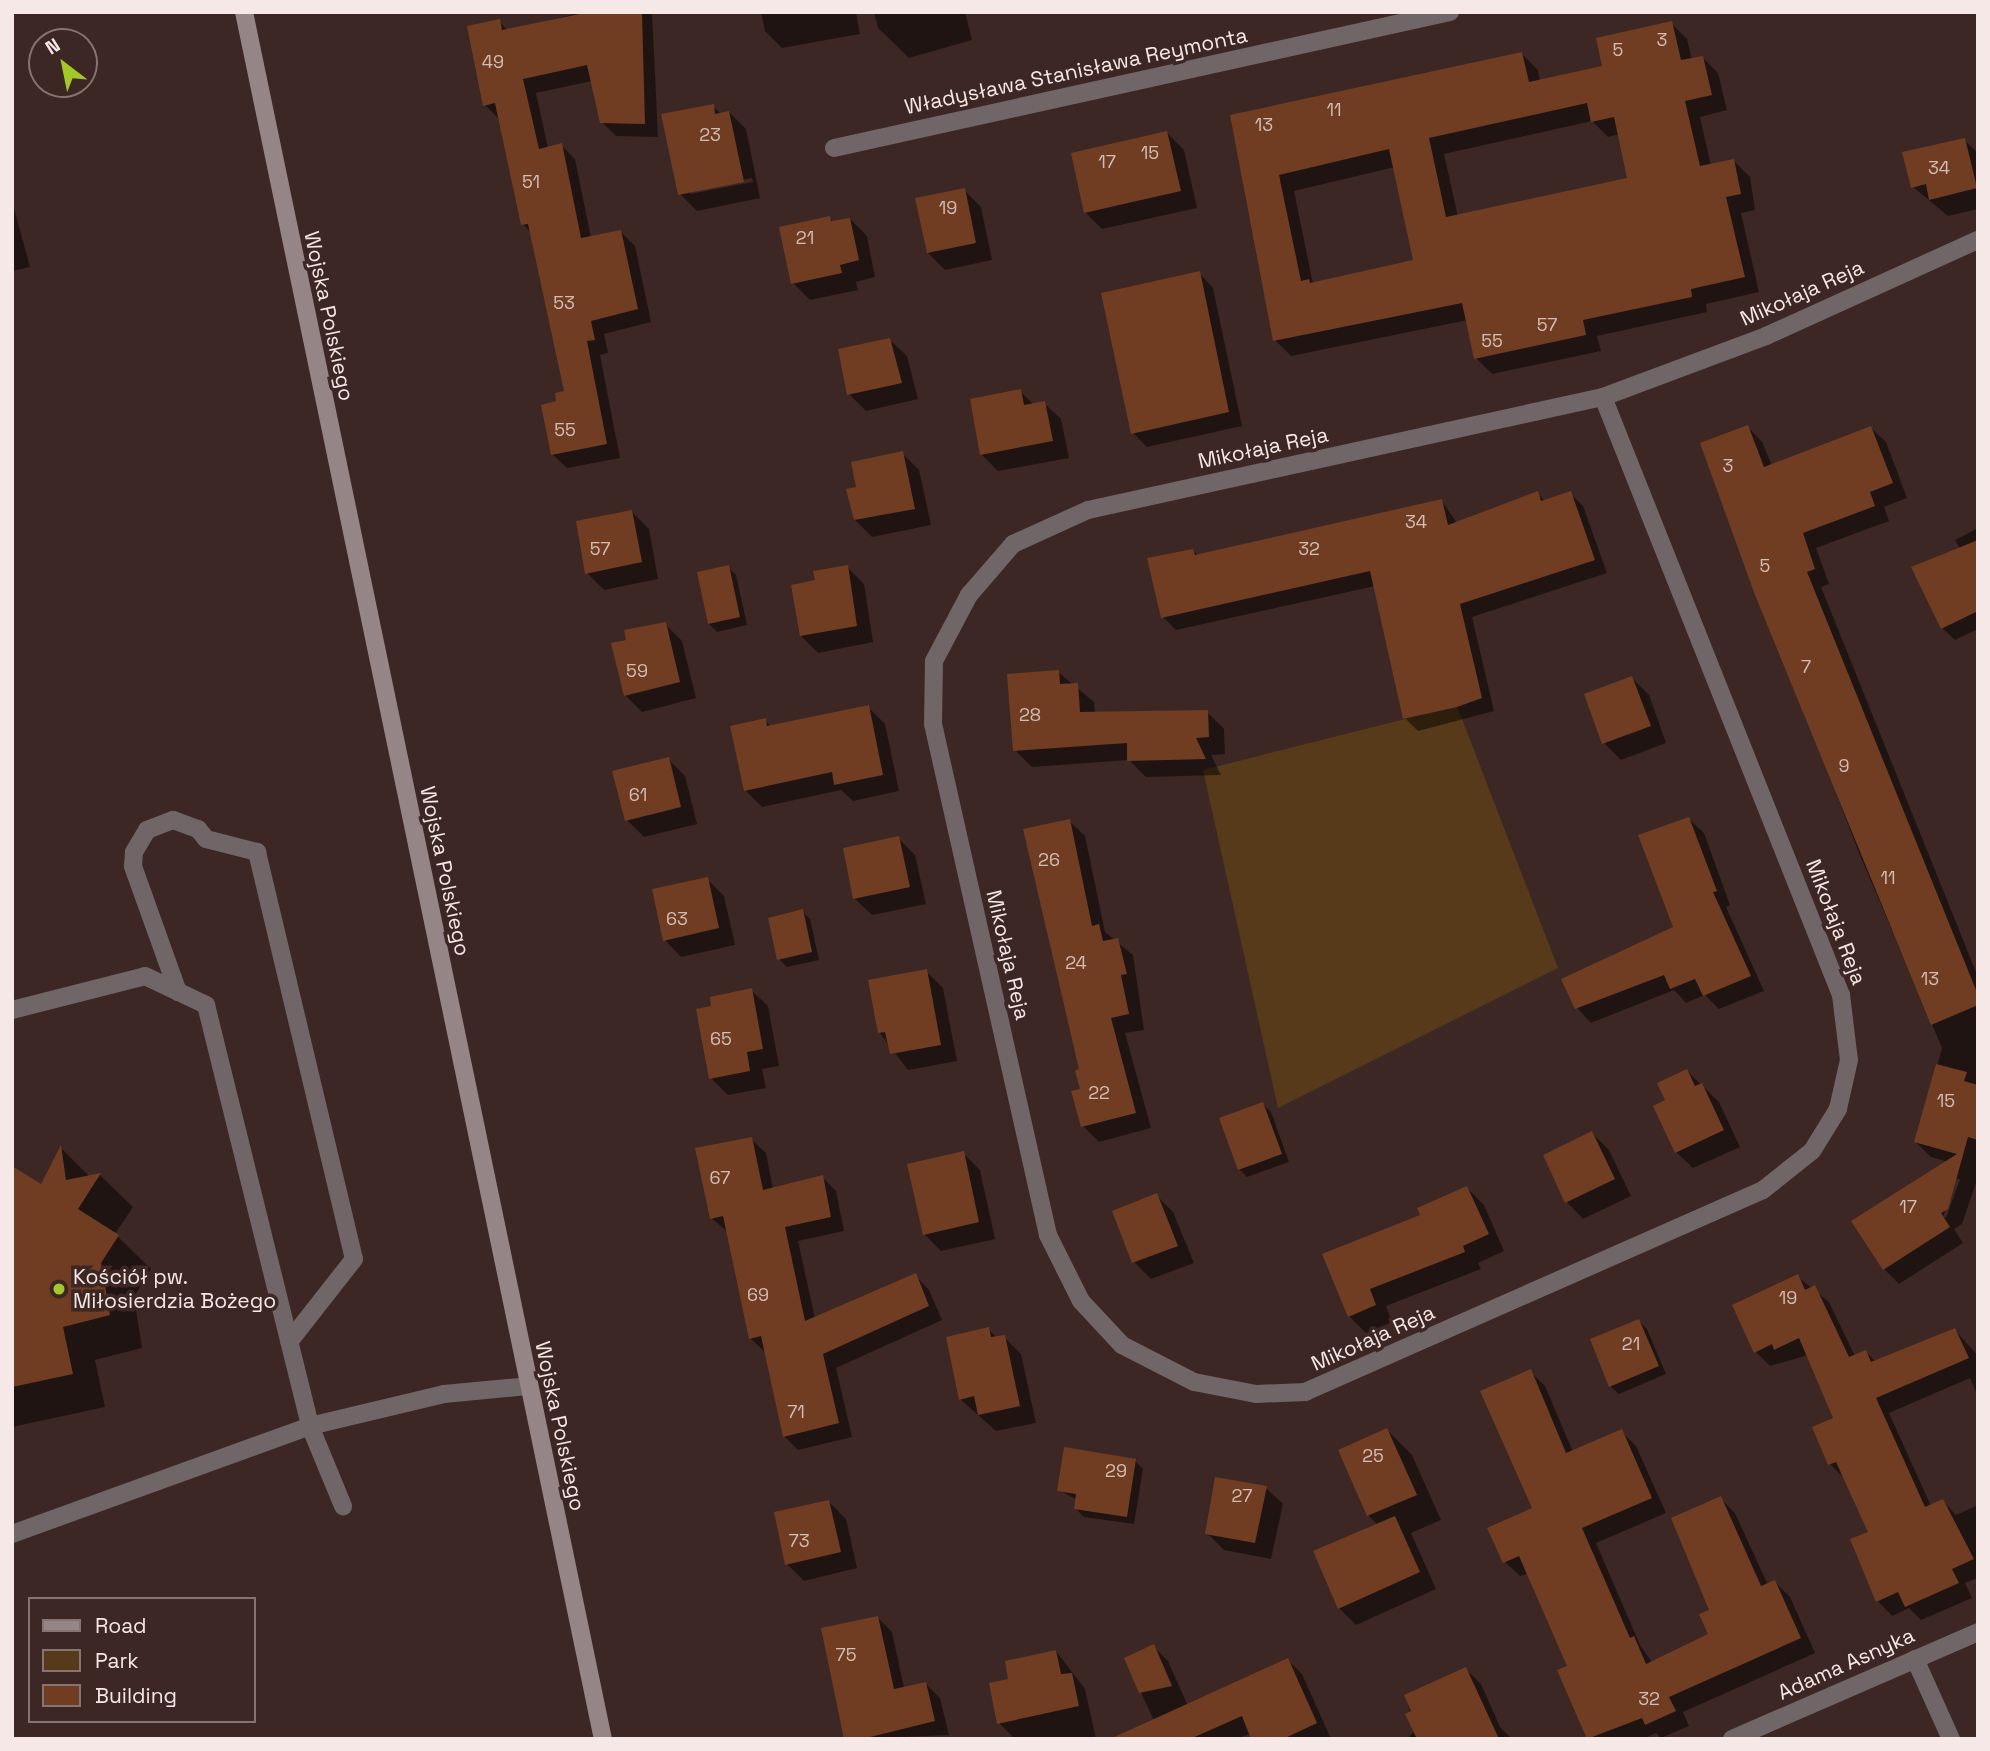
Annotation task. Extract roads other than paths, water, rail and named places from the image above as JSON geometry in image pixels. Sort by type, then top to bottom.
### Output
[{"type":"main road","name":"Wojska Polskiego","points":[[244,12],[603,1739]]},
{"type":"street","name":"Władysława Stanisława Reymonta","points":[[834,148],[1450,12]]},
{"type":"street","name":"Mikołaja Reja","points":[[1603,397],[1841,995],[1849,1060],[1838,1109],[1812,1151],[1763,1190],[1306,1392],[1256,1395],[1194,1382],[1122,1345],[1081,1301],[1048,1235],[933,724],[934,661],[969,595],[1013,544],[1088,510],[1603,397],[1766,336],[1978,240]]},
{"type":"street","points":[[178,992],[133,866],[134,852],[148,830],[173,820],[198,829],[206,839],[257,852],[354,1259],[289,1342]]},
{"type":"street","points":[[12,1010],[145,976],[206,1005],[310,1426],[343,1506]]},
{"type":"street","points":[[12,1534],[310,1426],[444,1394],[528,1386]]},
{"type":"street","name":"Adama Asnyka","points":[[1732,1739],[1978,1632]]},
{"type":"street","points":[[1915,1659],[1951,1739]]},
{"type":"place","name":"Kościół pw. Miłosierdzia Bożego","points":[[59,1289]]}]
